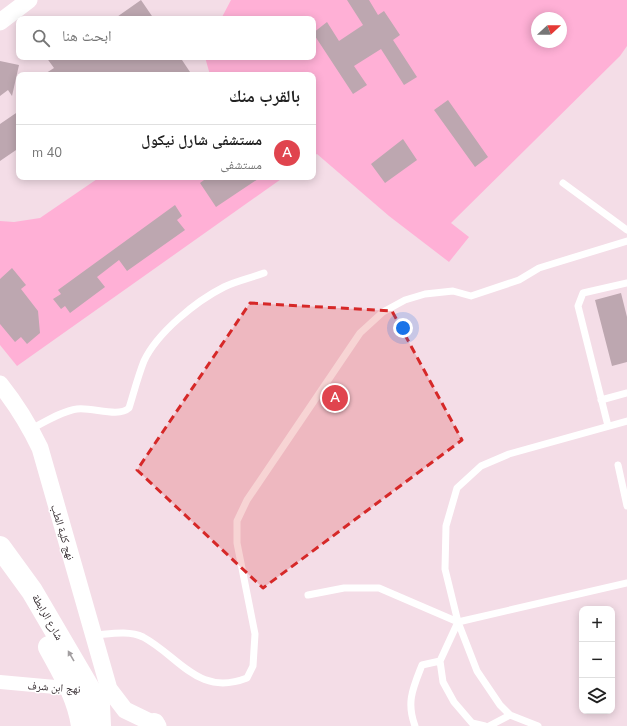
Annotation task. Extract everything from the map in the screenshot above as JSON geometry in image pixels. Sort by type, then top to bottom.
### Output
[{"type":"main road","name":"شارع الرابطة","points":[[0,548],[32,591],[90,689]]},
{"type":"main road","name":"شارع الرابطة","points":[[0,564],[90,689]]},
{"type":"main road","points":[[82,726],[79,710],[90,689]]},
{"type":"main road","points":[[90,689],[99,705],[100,726]]},
{"type":"street","points":[[0,22],[29,0]]},
{"type":"street","name":"نهج كلية الطب","points":[[0,384],[12,398],[31,429],[40,448],[57,512],[95,635],[90,689]]},
{"type":"street","name":"نهج ابن شرف","points":[[0,682],[90,689]]},
{"type":"street","points":[[90,689],[154,725]]},
{"type":"lane","points":[[563,183],[627,230]]},
{"type":"lane","points":[[95,635],[117,633],[142,637],[199,678],[232,684],[247,678],[253,666],[255,634],[237,543],[237,521],[247,500],[360,333],[383,312],[405,300],[425,294],[453,290],[470,296],[519,280],[539,268],[627,241]]},
{"type":"lane","points":[[31,429],[76,409],[98,409],[119,413],[125,412],[129,408],[144,361],[153,345],[163,332],[187,312],[224,287],[264,274]]},
{"type":"lane","points":[[608,426],[578,306],[583,293],[627,283]]},
{"type":"lane","points":[[601,400],[627,393]]},
{"type":"lane","points":[[538,726],[510,714],[500,705],[477,671],[458,622],[445,568],[446,526],[457,488],[481,466],[509,454],[627,421]]},
{"type":"lane","points":[[618,465],[627,506]]},
{"type":"lane","points":[[308,595],[344,588],[379,588],[458,622],[627,583]]},
{"type":"lane","points":[[458,622],[440,661],[443,682],[454,702],[472,723],[485,726]]},
{"type":"lane","points":[[415,726],[410,712],[411,692],[422,665],[440,661]]},
{"type":"lane","points":[[489,726],[510,714]]},
{"type":"highlighted area","points":[[250,303],[392,311],[462,440],[263,588],[137,470]]},
{"type":"shaded area","points":[[231,0],[627,0],[627,46],[620,56],[451,223],[469,237],[449,262],[389,216],[316,154],[316,72],[209,72],[206,60],[316,60],[316,16],[223,16]]},
{"type":"shaded area","points":[[96,180],[280,180],[17,366],[0,345],[0,221],[14,222],[40,218]]},
{"type":"building","points":[[141,0],[152,16],[118,16]]},
{"type":"building","points":[[347,0],[369,0],[378,15],[384,11],[400,35],[393,40],[417,77],[404,85],[381,49],[354,66],[367,85],[353,94],[316,38],[316,31],[327,22],[339,41],[363,25]]},
{"type":"building","points":[[48,60],[182,60],[190,72],[48,72],[54,68]]},
{"type":"building","points":[[0,61],[19,65],[17,72],[16,72],[12,96],[8,90],[0,96]]},
{"type":"building","points":[[448,100],[488,157],[475,167],[434,110]]},
{"type":"building","points":[[16,113],[16,150],[0,161],[0,124]]},
{"type":"building","points":[[403,139],[417,160],[385,183],[371,164]]},
{"type":"building","points":[[204,180],[256,180],[216,207],[200,183]]},
{"type":"building","points":[[175,205],[182,216],[177,220],[185,230],[127,271],[119,260],[97,277],[105,287],[70,313],[65,306],[61,309],[53,299],[61,294],[58,290]]},
{"type":"building","points":[[12,268],[26,285],[21,289],[38,311],[40,333],[27,344],[21,337],[15,342],[0,324],[0,279]]},
{"type":"building","points":[[621,293],[627,317],[627,362],[612,366],[595,300]]},
{"type":"place","name":"مستشفى شارل نيكول","points":[[335,398]]}]
